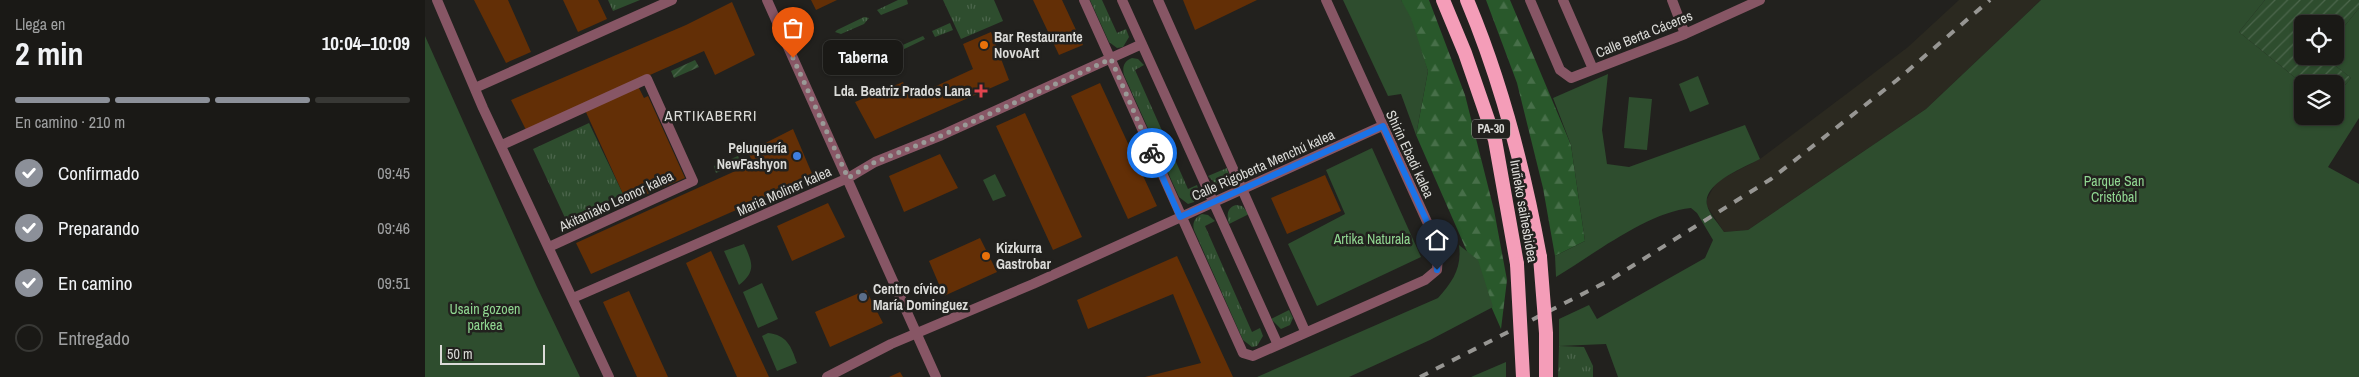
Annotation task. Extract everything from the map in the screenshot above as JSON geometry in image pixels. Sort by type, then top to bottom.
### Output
[{"type":"highway","name":"Iruñeko saihesbidea","points":[[1443,0],[1465,53],[1495,140],[1517,264],[1523,377]]},
{"type":"highway","name":"Iruñeko saihesbidea","points":[[1467,0],[1487,48],[1517,146],[1539,257],[1547,334],[1546,377]]},
{"type":"street","name":"Akitaniako Leonor kalea","points":[[437,0],[475,88],[609,377]]},
{"type":"street","points":[[475,88],[672,0]]},
{"type":"street","points":[[767,0],[936,377]]},
{"type":"street","points":[[1084,0],[1180,217],[1243,353],[1253,356],[1305,331],[1158,0]]},
{"type":"street","points":[[1122,0],[1278,345]]},
{"type":"street","name":"Shirin Ebadi kalea","points":[[1305,331],[1425,280],[1437,270],[1438,254],[1434,237],[1326,0]]},
{"type":"street","name":"Calle Berta Cáceres","points":[[1531,0],[1560,70],[1571,78],[1685,34],[1760,0]]},
{"type":"street","points":[[1563,0],[1593,69]]},
{"type":"street","points":[[1672,0],[1685,34]]},
{"type":"street","name":"Maria Moliner kalea","points":[[573,298],[848,178],[875,162],[943,135],[1142,44]]},
{"type":"street","name":"Akitaniako Leonor kalea","points":[[502,146],[647,79],[693,181],[549,247]]},
{"type":"street","name":"Calle Rigoberta Menchú kalea","points":[[827,377],[917,333],[1033,284],[1383,126]]},
{"type":"shaded area","points":[[1959,0],[2041,0],[1926,109],[1748,230],[1724,232],[1707,206],[1707,199],[1717,181],[1760,159],[1908,47]]},
{"type":"green space","points":[[608,0],[640,0],[613,11]]},
{"type":"green space","points":[[898,0],[907,0],[908,4],[881,15],[877,10]]},
{"type":"green space","points":[[943,0],[994,0],[1003,21],[961,39]]},
{"type":"green space","points":[[1090,0],[1102,0],[1117,33],[1126,29],[1129,37],[1123,47],[1117,48],[1109,42]]},
{"type":"green space","points":[[1343,0],[1401,0],[1411,18],[1428,71],[1416,135],[1401,94],[1388,96]]},
{"type":"green space","points":[[1401,0],[1429,0],[1465,95],[1494,210],[1507,280],[1501,329],[1416,135],[1428,71]]},
{"type":"green space","points":[[1486,0],[1510,0],[1571,145],[1585,241],[1555,256],[1543,188],[1517,83]]},
{"type":"green space","name":"Parque San Cristóbal","points":[[2041,0],[2265,0],[2239,32],[2294,77],[2294,125],[2344,125],[2344,86],[2351,78],[2334,65],[2344,65],[2344,27],[2359,8],[2359,118],[2328,167],[2359,184],[2359,377],[1618,377],[1606,344],[1559,346],[1559,319],[1589,305],[1597,319],[1705,258],[1713,240],[1697,213],[1691,208],[1674,211],[1657,217],[1622,235],[1556,277],[1555,256],[1585,241],[1571,145],[1553,98],[1608,74],[1602,130],[1607,164],[1629,167],[1745,125],[1760,159],[1726,177],[1711,190],[1707,197],[1708,208],[1724,232],[1748,230],[1926,109]]},
{"type":"green space","points":[[2265,0],[2359,0],[2359,8],[2344,27],[2344,15],[2294,15],[2294,65],[2334,65],[2351,78],[2344,86],[2344,75],[2294,75],[2294,77],[2239,32]]},
{"type":"green space","points":[[864,17],[869,18],[864,24],[841,34],[835,32],[837,30]]},
{"type":"green space","points":[[950,23],[953,30],[935,37],[932,31]]},
{"type":"green space","name":"Usain gozoen parkea","points":[[425,36],[537,287],[580,377],[425,377]]},
{"type":"green space","points":[[923,36],[925,39],[898,52],[896,48]]},
{"type":"green space","points":[[883,54],[888,54],[883,60],[860,71],[854,69],[856,66]]},
{"type":"green space","points":[[1132,58],[1138,59],[1144,65],[1135,70],[1188,189],[1197,185],[1199,192],[1194,202],[1188,204],[1179,197],[1124,75],[1124,65]]},
{"type":"green space","points":[[695,60],[699,67],[674,78],[671,71]]},
{"type":"green space","points":[[1698,76],[1709,104],[1690,112],[1679,84]]},
{"type":"green space","points":[[1629,97],[1652,99],[1647,150],[1624,148]]},
{"type":"green space","points":[[589,123],[623,194],[566,220],[533,149]]},
{"type":"green space","name":"Artika Naturala","points":[[1372,148],[1421,257],[1317,306],[1288,244],[1345,214],[1326,170]]},
{"type":"green space","points":[[738,156],[741,162],[716,173],[714,166]]},
{"type":"green space","points":[[1227,168],[1229,175],[1227,182],[1218,186],[1208,176]]},
{"type":"green space","points":[[995,174],[1006,196],[993,201],[983,180]]},
{"type":"green space","points":[[1236,205],[1242,206],[1249,214],[1229,224],[1229,210]]},
{"type":"green space","points":[[1202,214],[1208,215],[1215,221],[1205,226],[1252,332],[1260,328],[1263,336],[1257,346],[1252,347],[1243,340],[1194,230],[1195,220]]},
{"type":"green space","points":[[744,244],[751,261],[751,271],[739,285],[724,251]]},
{"type":"green space","points":[[1459,245],[1478,260],[1493,307],[1430,340],[1349,377],[1257,377],[1438,298],[1448,286],[1458,267]]},
{"type":"green space","points":[[762,283],[778,319],[758,328],[743,292]]},
{"type":"green space","points":[[1289,310],[1293,318],[1290,325],[1281,329],[1271,319]]},
{"type":"green space","points":[[768,333],[780,336],[787,342],[793,351],[797,363],[777,371],[762,336]]},
{"type":"green space","points":[[1559,346],[1584,347],[1593,366],[1593,377],[1558,377]]},
{"type":"green space","points":[[1506,362],[1506,377],[1471,377]]},
{"type":"building","points":[[474,0],[508,0],[531,52],[506,63]]},
{"type":"building","points":[[563,0],[598,0],[607,19],[578,32]]},
{"type":"building","points":[[811,0],[837,0],[816,10]]},
{"type":"building","points":[[1033,0],[1062,0],[1083,45],[1059,55]]},
{"type":"building","points":[[1183,0],[1257,0],[1195,30]]},
{"type":"building","points":[[732,2],[755,55],[715,75],[704,51],[526,130],[511,100],[686,25]]},
{"type":"building","points":[[991,32],[1009,80],[875,139],[855,102],[903,82],[910,98],[973,69],[963,44]]},
{"type":"building","points":[[1100,83],[1157,206],[1128,219],[1071,96]]},
{"type":"building","points":[[638,86],[644,98],[648,96],[685,178],[619,206],[616,197],[623,194],[585,110]]},
{"type":"building","points":[[1025,113],[1082,237],[1053,250],[996,126]]},
{"type":"building","points":[[793,129],[813,176],[591,274],[576,243],[753,163],[748,152]]},
{"type":"building","points":[[940,154],[958,188],[904,212],[889,176]]},
{"type":"building","points":[[1325,175],[1341,211],[1287,234],[1271,198]]},
{"type":"building","points":[[828,203],[845,237],[792,261],[777,226]]},
{"type":"building","points":[[980,238],[997,272],[944,296],[929,261]]},
{"type":"building","points":[[711,251],[769,377],[737,377],[686,263]]},
{"type":"building","points":[[1177,256],[1233,377],[1145,377],[1201,363],[1173,294],[1088,329],[1077,300]]},
{"type":"building","points":[[866,290],[883,323],[830,347],[815,312]]},
{"type":"building","points":[[629,291],[668,377],[637,377],[603,302]]},
{"type":"building","points":[[900,372],[903,377],[889,377]]},
{"type":"railway","points":[[1420,377],[1610,280],[1771,179],[1897,80],[1990,0]]},
{"type":"way so far","points":[[793,58],[848,178],[866,166],[943,135],[1111,59],[1152,153]]},
{"type":"place","name":"Bar Restaurante NovoArt","points":[[984,45]]},
{"type":"place","name":"Taberna","points":[[793,58]]},
{"type":"place","name":"Lda. Beatriz Prados Lana","points":[[981,91]]},
{"type":"place","name":"Peluquería NewFashyon","points":[[797,156]]},
{"type":"place","name":"Kizkurra Gastrobar","points":[[986,256]]},
{"type":"place","name":"Centro cívico María Dominguez","points":[[863,297]]},
{"type":"district","name":"ARTIKABERRI","points":[[711,116]]},
{"type":"route","points":[[1152,153],[1180,217],[1383,126],[1434,237],[1438,254],[1437,270]]}]
